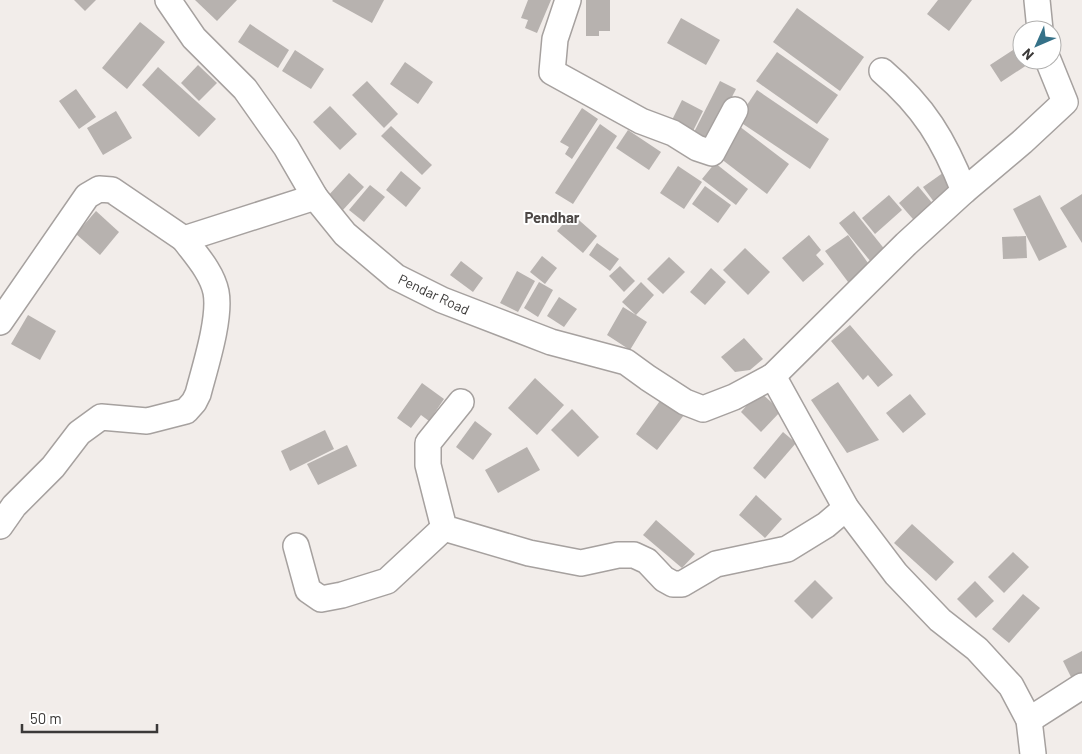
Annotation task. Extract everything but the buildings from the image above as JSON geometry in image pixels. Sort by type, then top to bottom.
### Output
[{"type":"street","name":"Pendar Road","points":[[168,0],[194,38],[245,88],[286,147],[315,197],[345,234],[396,277],[442,300],[551,342],[626,362],[685,402],[703,409],[734,397],[773,376],[906,244],[1065,102],[1052,70]]},
{"type":"street","points":[[568,0],[555,39],[552,72],[633,117],[672,133],[698,148],[712,153],[735,110]]},
{"type":"street","points":[[1037,0],[1039,20]]},
{"type":"street","points":[[882,71],[896,83],[927,117],[950,155],[964,191]]},
{"type":"street","points":[[0,322],[88,196],[99,189],[112,190],[184,239],[206,269],[216,290],[217,312],[198,394],[186,412],[147,421],[101,417],[79,433],[53,467],[14,506],[0,526]]},
{"type":"street","points":[[184,239],[315,197]]},
{"type":"street","points":[[773,376],[846,508],[896,574],[940,620],[977,649],[1011,686],[1029,720],[1033,754]]},
{"type":"street","points":[[444,528],[428,465],[428,443],[461,402]]},
{"type":"street","points":[[444,528],[529,553],[581,563],[618,555],[634,555],[647,561],[664,579],[673,584],[682,584],[716,564],[787,549],[826,525],[846,508]]},
{"type":"street","points":[[296,546],[308,590],[321,599],[342,595],[387,581],[444,528]]},
{"type":"street","points":[[1029,720],[1082,686]]},
{"type":"district","name":"Pendhar","points":[[552,217]]}]
